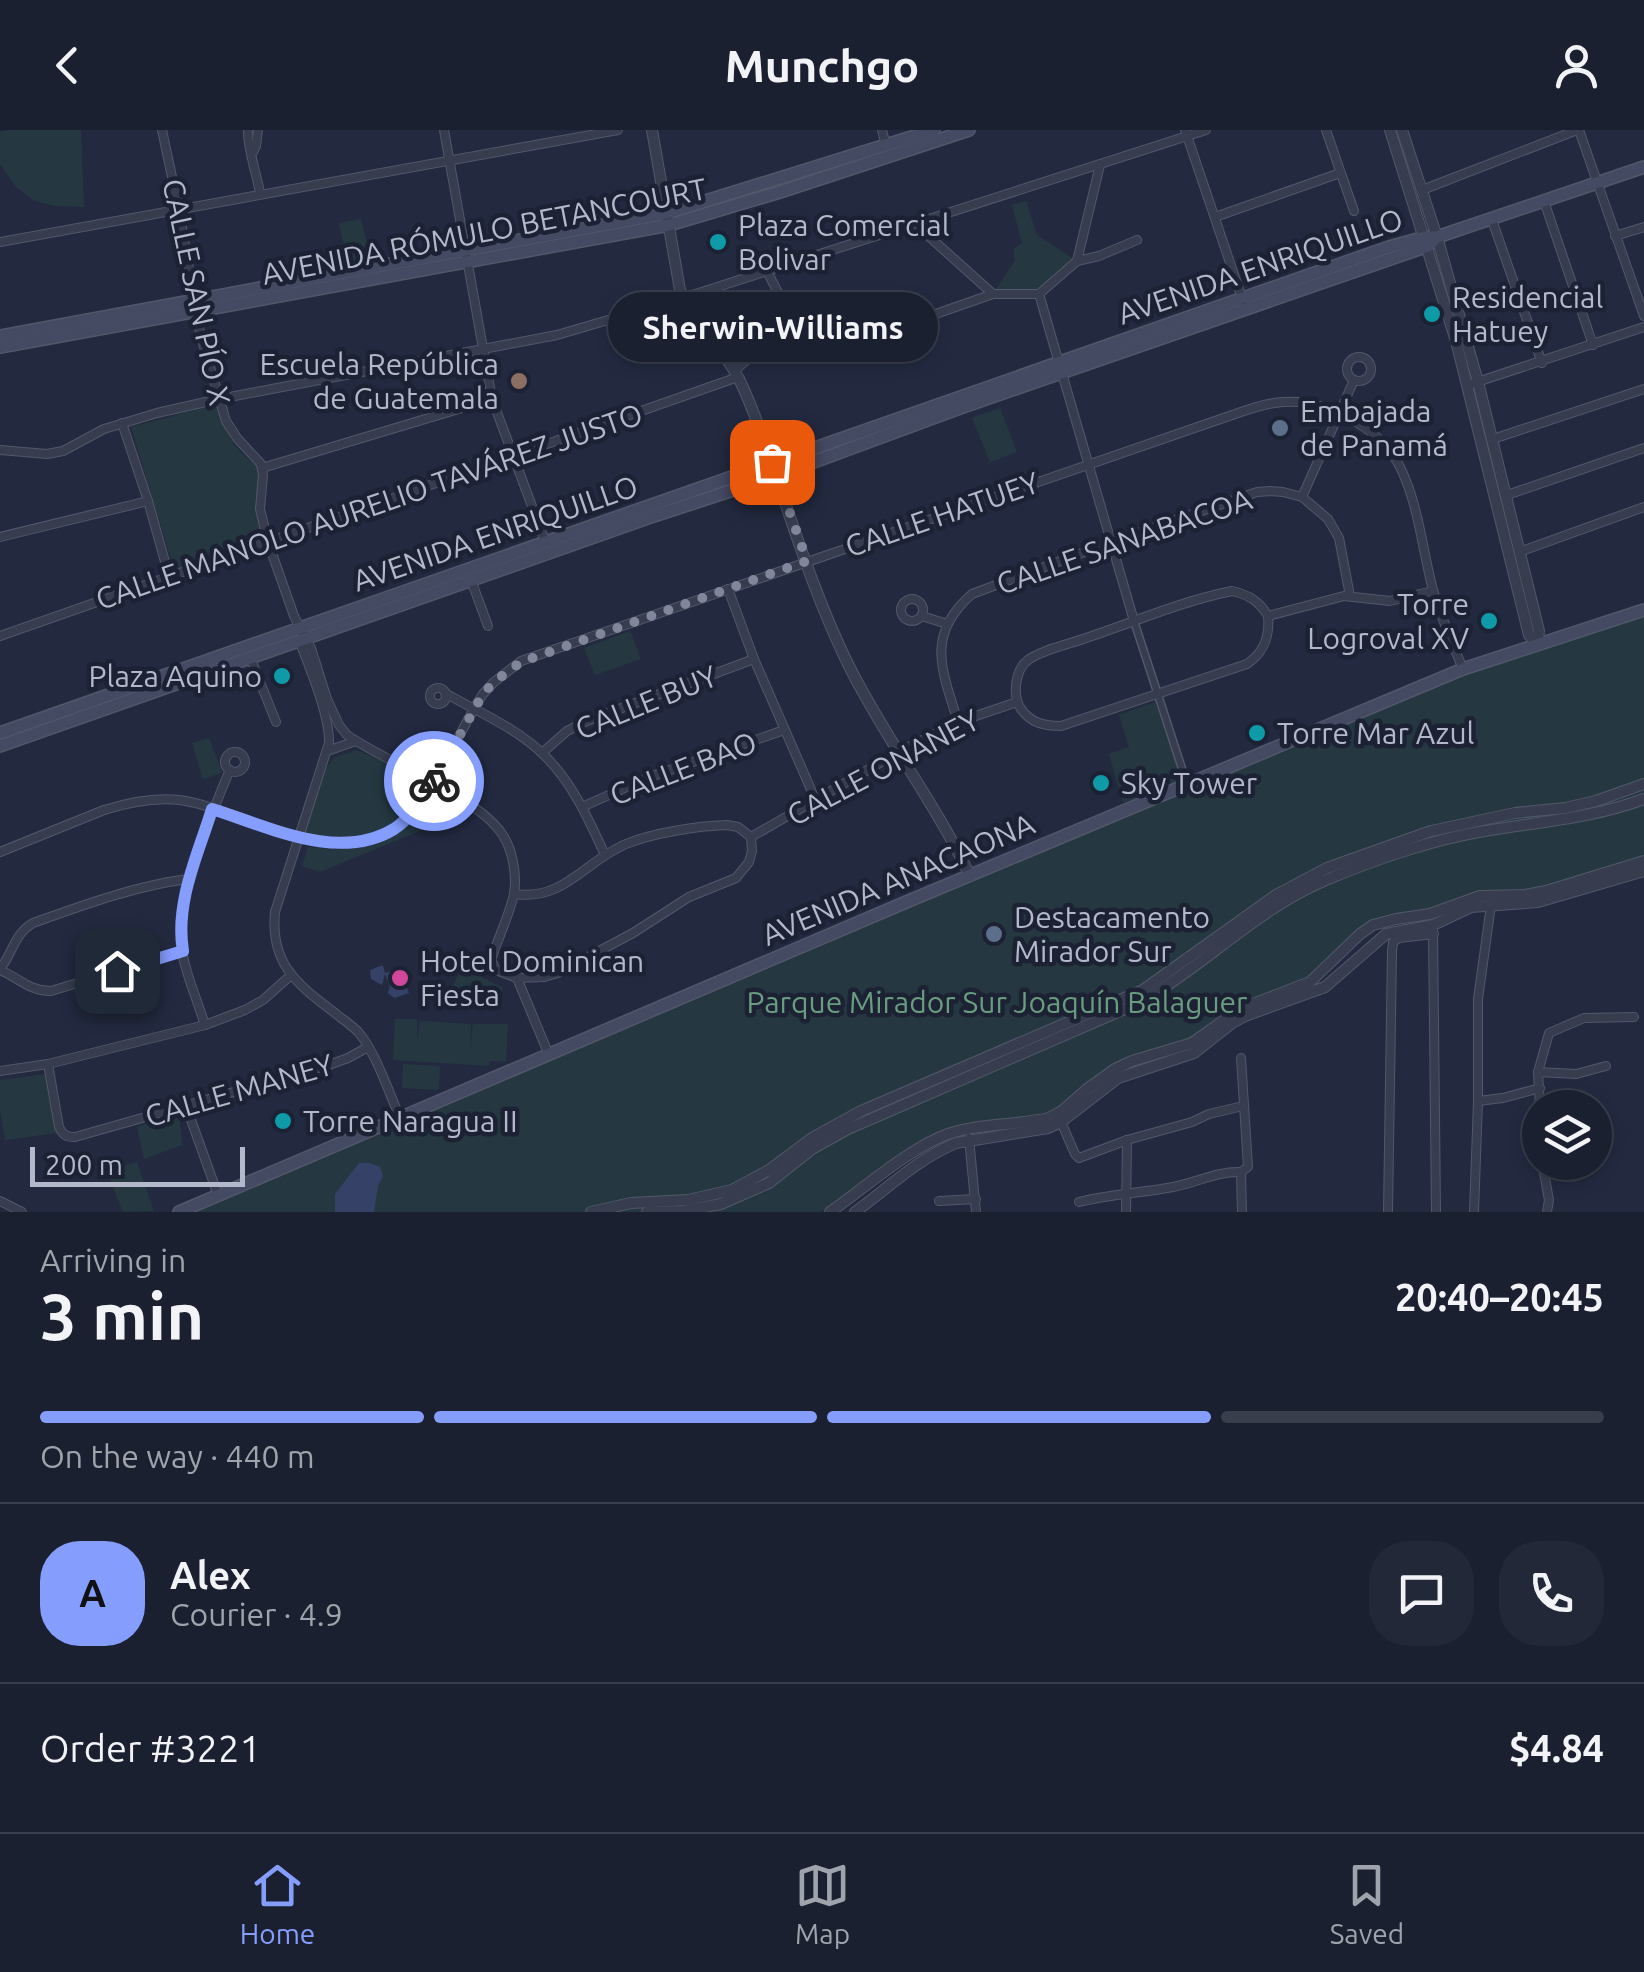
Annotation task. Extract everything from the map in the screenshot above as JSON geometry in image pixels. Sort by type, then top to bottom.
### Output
[{"type":"main road","name":"AVENIDA RÓMULO BETANCOURT","points":[[789,183],[934,130]]},
{"type":"main road","name":"AVENIDA RÓMULO BETANCOURT","points":[[0,336],[195,306],[668,219],[969,130]]},
{"type":"main road","name":"AVENIDA ENRIQUILLO","points":[[0,733],[250,657],[300,634],[471,580],[772,462],[1061,368],[1644,167]]},
{"type":"main road","name":"AVENIDA RÓMULO BETANCOURT","points":[[0,348],[195,306]]},
{"type":"main road","name":"AVENIDA ENRIQUILLO","points":[[0,746],[72,714],[300,634],[545,541],[776,476],[1061,368]]},
{"type":"main road","name":"AVENIDA ANACAONA","points":[[179,1212],[1463,669],[1644,610]]},
{"type":"street","name":"CALLE SAN PÍO X","points":[[162,130],[195,306],[219,399],[232,432],[260,460],[262,468]]},
{"type":"street","points":[[248,130],[260,193]]},
{"type":"street","points":[[252,152],[258,130]]},
{"type":"street","points":[[444,130],[492,399],[545,541]]},
{"type":"street","points":[[0,242],[618,130]]},
{"type":"street","points":[[652,130],[683,298],[736,374],[848,664],[898,753],[951,835],[970,876]]},
{"type":"street","points":[[882,130],[886,146]]},
{"type":"street","points":[[0,450],[47,454],[63,451],[122,423],[219,399],[557,335],[1100,165],[1186,133],[1206,130]]},
{"type":"street","points":[[1326,130],[1354,211]]},
{"type":"street","points":[[1390,130],[1430,240],[1493,439],[1539,631],[1536,645]]},
{"type":"street","points":[[1422,190],[1578,130],[1644,316]]},
{"type":"street","points":[[1405,131],[1422,190],[1430,240]]},
{"type":"street","points":[[1186,133],[1244,304]]},
{"type":"street","points":[[1077,261],[1100,165]]},
{"type":"street","points":[[1215,217],[1340,173]]},
{"type":"street","points":[[1544,201],[1593,345]]},
{"type":"street","points":[[1492,220],[1542,362]]},
{"type":"street","points":[[915,224],[992,294]]},
{"type":"street","points":[[1615,236],[1644,227]]},
{"type":"street","points":[[768,271],[790,314],[822,346],[838,348],[992,294],[1039,294],[1077,261],[1137,240]]},
{"type":"street","points":[[1039,294],[1110,542],[1187,784]]},
{"type":"street","points":[[1473,384],[1644,327]]},
{"type":"street","points":[[736,374],[760,350],[749,335]]},
{"type":"street","name":"CALLE MANOLO AURELIO TAVÁREZ JUSTO","points":[[0,636],[736,374]]},
{"type":"street","points":[[1350,596],[1339,538],[1328,518],[1302,497],[1354,380]]},
{"type":"street","points":[[1473,384],[1529,635],[1536,645]]},
{"type":"street","points":[[1493,439],[1644,389]]},
{"type":"street","points":[[400,1118],[368,1046],[356,1030],[290,976],[276,947],[275,912],[330,734],[268,542],[259,500],[262,468],[492,399]]},
{"type":"street","name":"CALLE HATUEY","points":[[0,852],[120,805],[159,799],[177,800],[340,844],[375,838],[408,817],[432,784],[474,709],[494,682],[521,662],[1272,403],[1297,402],[1339,414],[1378,439],[1398,463],[1412,500],[1434,591],[1463,669]]},
{"type":"street","points":[[122,423],[169,576]]},
{"type":"street","points":[[1506,496],[1644,448]]},
{"type":"street","name":"CALLE SANABACOA","points":[[946,624],[972,594],[1110,542],[1257,492],[1302,497]]},
{"type":"street","points":[[0,537],[148,501]]},
{"type":"street","points":[[1519,552],[1644,507]]},
{"type":"street","points":[[471,580],[488,626]]},
{"type":"street","points":[[728,589],[754,660],[816,801]]},
{"type":"street","points":[[1268,616],[1337,597],[1390,601],[1434,591]]},
{"type":"street","points":[[1232,592],[1255,600],[1268,616],[1264,648],[1247,664],[1061,726],[1039,724],[1019,705],[1017,680],[1020,668],[1028,660],[1134,621],[1232,592]]},
{"type":"street","points":[[922,616],[946,624],[940,644],[942,669],[958,722]]},
{"type":"street","points":[[300,634],[339,725],[356,740],[488,818],[503,835],[515,877],[514,894],[491,960],[496,970],[516,978],[558,973],[634,933],[688,897],[736,878],[749,862],[751,837],[738,826],[716,825],[640,839],[605,855],[554,890],[534,896],[514,894]]},
{"type":"street","points":[[1450,637],[1462,634]]},
{"type":"street","points":[[250,657],[276,722]]},
{"type":"street","name":"CALLE BUY","points":[[542,753],[586,720],[754,660]]},
{"type":"street","points":[[445,693],[520,735],[556,767],[582,807],[605,855]]},
{"type":"street","name":"CALLE ONANEY","points":[[751,837],[958,722],[1019,705]]},
{"type":"street","name":"CALLE BAO","points":[[582,807],[647,778],[784,730]]},
{"type":"street","points":[[327,751],[356,740]]},
{"type":"street","points":[[205,1025],[183,951],[181,914],[188,879],[230,770]]},
{"type":"street","points":[[648,1212],[721,1204],[769,1183],[848,1128],[1141,1002],[1254,922],[1324,881],[1450,839],[1596,801],[1644,784]]},
{"type":"street","points":[[591,1212],[631,1203],[688,1200],[732,1190],[861,1111],[1143,990],[1247,914],[1308,877],[1364,854],[1432,832],[1516,820],[1575,819],[1644,799]]},
{"type":"street","points":[[830,1212],[914,1152],[948,1134],[1049,1118],[1115,1069],[1192,1043],[1240,1009],[1310,982],[1374,925],[1436,912],[1480,896],[1546,892],[1644,860]]},
{"type":"street","points":[[1388,1212],[1393,942],[1433,930],[1471,908],[1538,902],[1644,871]]},
{"type":"street","points":[[183,951],[51,992],[23,985],[0,970],[16,939],[33,923],[130,890],[188,879]]},
{"type":"street","points":[[1474,1212],[1478,999],[1491,905]]},
{"type":"street","points":[[855,1212],[938,1151],[956,1143],[1037,1130],[1061,1122],[1118,1078],[1194,1053],[1245,1016],[1326,987],[1386,934],[1433,930]]},
{"type":"street","points":[[1433,930],[1436,1212]]},
{"type":"street","points":[[0,1071],[48,1064],[205,1025],[254,1005],[290,976]]},
{"type":"street","points":[[516,978],[548,1055]]},
{"type":"street","points":[[1478,1101],[1540,1088],[1538,1072],[1553,1030],[1584,1018],[1634,1017]]},
{"type":"street","name":"CALLE MANEY","points":[[48,1064],[62,1134],[68,1137],[330,1065],[368,1046]]},
{"type":"street","points":[[1080,1202],[1186,1185],[1248,1167],[1242,1058]]},
{"type":"street","points":[[1538,1072],[1576,1074],[1606,1066]]},
{"type":"street","points":[[186,1106],[218,1195]]},
{"type":"street","points":[[1061,1122],[1079,1158],[1244,1106]]},
{"type":"street","points":[[964,1130],[971,1140],[976,1212]]},
{"type":"street","points":[[1126,1212],[1127,1140]]},
{"type":"street","points":[[1241,1172],[1242,1212]]},
{"type":"street","points":[[1545,1180],[1547,1212]]},
{"type":"street","points":[[939,1200],[976,1199]]},
{"type":"street","points":[[0,1201],[22,1212]]},
{"type":"green space","points":[[81,130],[84,207],[35,201],[16,187],[0,164],[0,132]]},
{"type":"green space","points":[[1026,201],[1037,235],[1077,261],[1039,294],[993,294],[1015,260],[1013,249],[1022,243],[1012,205]]},
{"type":"green space","points":[[361,219],[372,262],[348,266],[339,223]]},
{"type":"green space","points":[[218,404],[232,441],[260,469],[256,512],[262,538],[174,569],[131,427]]},
{"type":"green space","points":[[1000,408],[1017,452],[990,462],[972,418]]},
{"type":"green space","name":"Parque Mirador Sur Joaquín Balaguer","points":[[1644,617],[1644,858],[1534,893],[1488,893],[1438,909],[1379,920],[1305,981],[1188,1041],[1146,1054],[1048,1115],[971,1126],[889,1166],[821,1212],[197,1212],[1465,676]]},
{"type":"green space","points":[[630,631],[641,659],[595,675],[584,648]]},
{"type":"green space","points":[[1155,702],[1182,781],[1123,803],[1109,754],[1129,747],[1119,715]]},
{"type":"green space","points":[[209,738],[222,773],[203,779],[192,743]]},
{"type":"green space","points":[[356,750],[423,787],[395,825],[371,836],[345,839],[305,833],[324,771],[334,758]]},
{"type":"green space","points":[[435,795],[449,800],[453,809],[444,821],[320,872],[302,866],[308,847],[357,847],[403,828],[413,822]]},
{"type":"green space","points":[[462,967],[503,988],[493,1008],[451,989]]},
{"type":"green space","points":[[395,1019],[417,1019],[417,1040],[420,1021],[471,1024],[470,1050],[473,1024],[508,1024],[506,1062],[490,1061],[489,1066],[393,1060]]},
{"type":"green space","points":[[403,1064],[440,1066],[439,1090],[402,1088]]},
{"type":"green space","points":[[47,1074],[56,1133],[5,1140],[0,1080]]},
{"type":"green space","points":[[179,1113],[182,1145],[144,1159],[137,1127]]},
{"type":"green space","points":[[137,1162],[154,1211],[123,1212],[107,1172]]},
{"type":"water","points":[[383,965],[385,973],[400,968],[409,993],[394,998],[388,993],[390,986],[385,974],[382,985],[371,979],[370,970]]},
{"type":"water","points":[[359,1163],[380,1167],[383,1176],[374,1212],[335,1212],[335,1194]]},
{"type":"way so far","points":[[434,781],[483,694],[521,662],[807,561],[772,462]]},
{"type":"place","name":"Plaza Comercial Bolivar","points":[[718,242]]},
{"type":"place","name":"Residencial Hatuey","points":[[1432,314]]},
{"type":"place","name":"Escuela República de Guatemala","points":[[519,381]]},
{"type":"place","name":"Embajada de Panamá","points":[[1280,428]]},
{"type":"place","name":"Sherwin-Williams","points":[[772,462]]},
{"type":"place","name":"Torre Logroval XV","points":[[1489,621]]},
{"type":"place","name":"Plaza Aquino","points":[[282,676]]},
{"type":"place","name":"Torre Mar Azul","points":[[1257,733]]},
{"type":"place","name":"Sky Tower","points":[[1101,783]]},
{"type":"place","name":"Destacamento Mirador Sur","points":[[994,934]]},
{"type":"place","name":"Hotel Dominican Fiesta","points":[[400,978]]},
{"type":"place","name":"Torre Naragua II","points":[[283,1121]]},
{"type":"route","points":[[117,971],[183,951],[181,914],[188,879],[212,809],[312,840],[358,842],[395,828],[434,781]]}]
